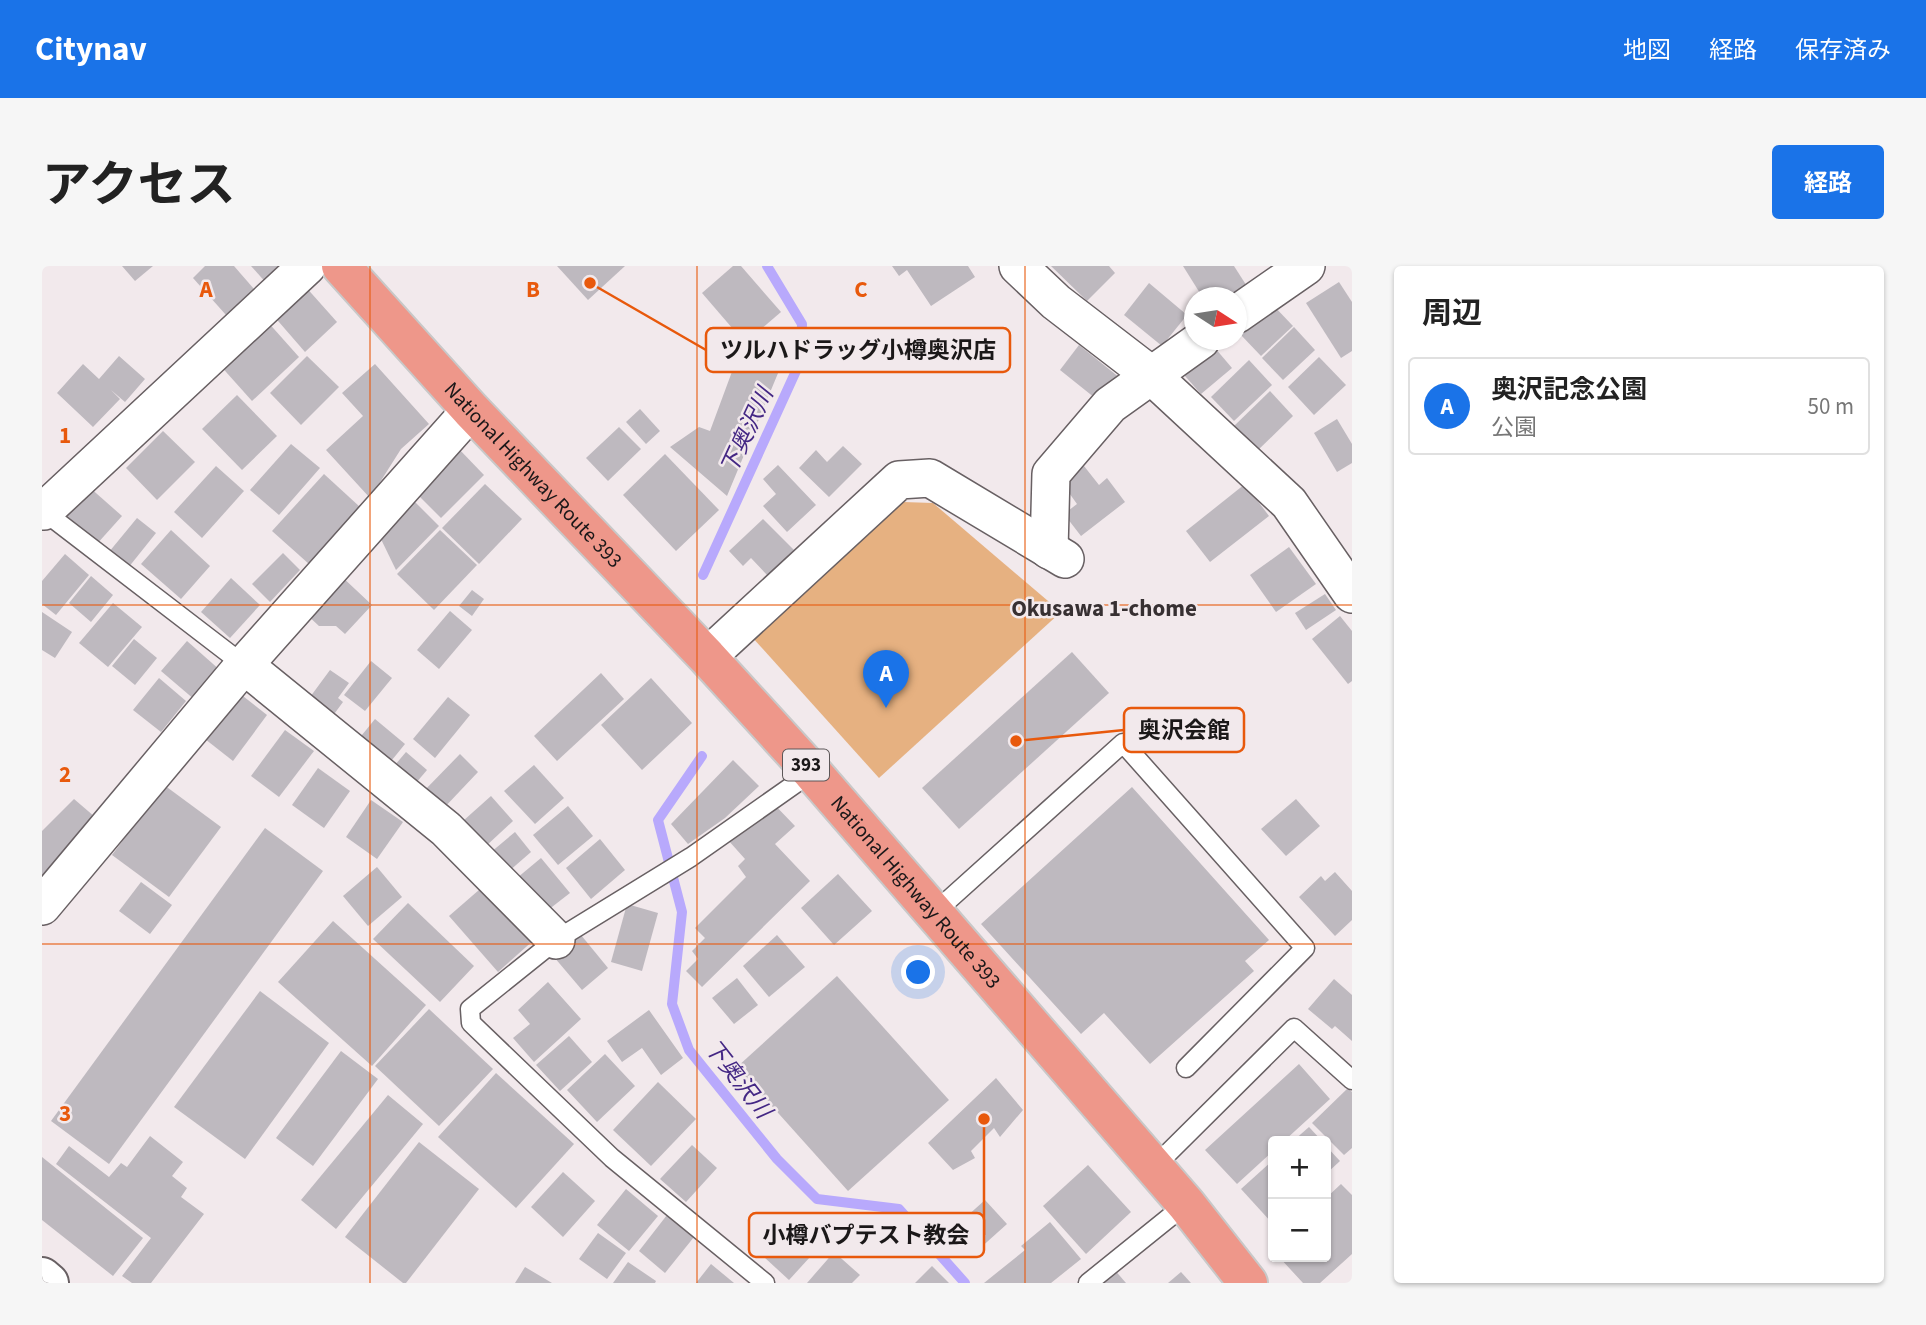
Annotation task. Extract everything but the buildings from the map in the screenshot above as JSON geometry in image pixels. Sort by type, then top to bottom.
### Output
[{"type":"highway","name":"National Highway Route 393","points":[[341,266],[471,410],[707,657],[812,772],[1186,1204],[1248,1283]]},
{"type":"street","points":[[43,510],[307,266]]},
{"type":"street","points":[[1018,266],[1056,302],[1151,375],[1289,502],[1352,594]]},
{"type":"street","points":[[1247,307],[1306,266]]},
{"type":"street","points":[[707,657],[899,480],[930,478],[1057,555],[1051,474],[1110,405],[1187,350]]},
{"type":"street","points":[[42,906],[244,665],[471,410]]},
{"type":"street","points":[[244,665],[446,830],[556,940]]},
{"type":"street","points":[[42,1277],[49,1283]]},
{"type":"lane","points":[[43,510],[244,665]]},
{"type":"lane","points":[[934,913],[1123,744],[1305,948],[1186,1068]]},
{"type":"lane","points":[[765,1283],[612,1157],[471,1023],[470,1009],[556,940],[691,857],[812,772]]},
{"type":"lane","points":[[1154,1167],[1293,1028],[1352,1080]]},
{"type":"lane","points":[[1088,1283],[1186,1204]]},
{"type":"shaded area","points":[[903,502],[933,503],[1061,612],[879,778],[752,637]]},
{"type":"waterway","name":"下奥沢川","points":[[703,575],[801,360],[802,324],[767,266]]},
{"type":"waterway","name":"下奥沢川","points":[[702,756],[658,820],[682,912],[672,1004],[689,1050],[777,1159],[817,1199],[899,1209],[965,1283]]},
{"type":"place","name":"ツルハドラッグ小樽奥沢店","points":[[590,283]]},
{"type":"place","name":"奥沢記念公園","points":[[886,708]]},
{"type":"place","name":"奥沢会館","points":[[1016,741]]},
{"type":"place","name":"小樽バプテスト教会","points":[[984,1119]]},
{"type":"district","name":"Okusawa 1-chome","points":[[1104,608]]}]
